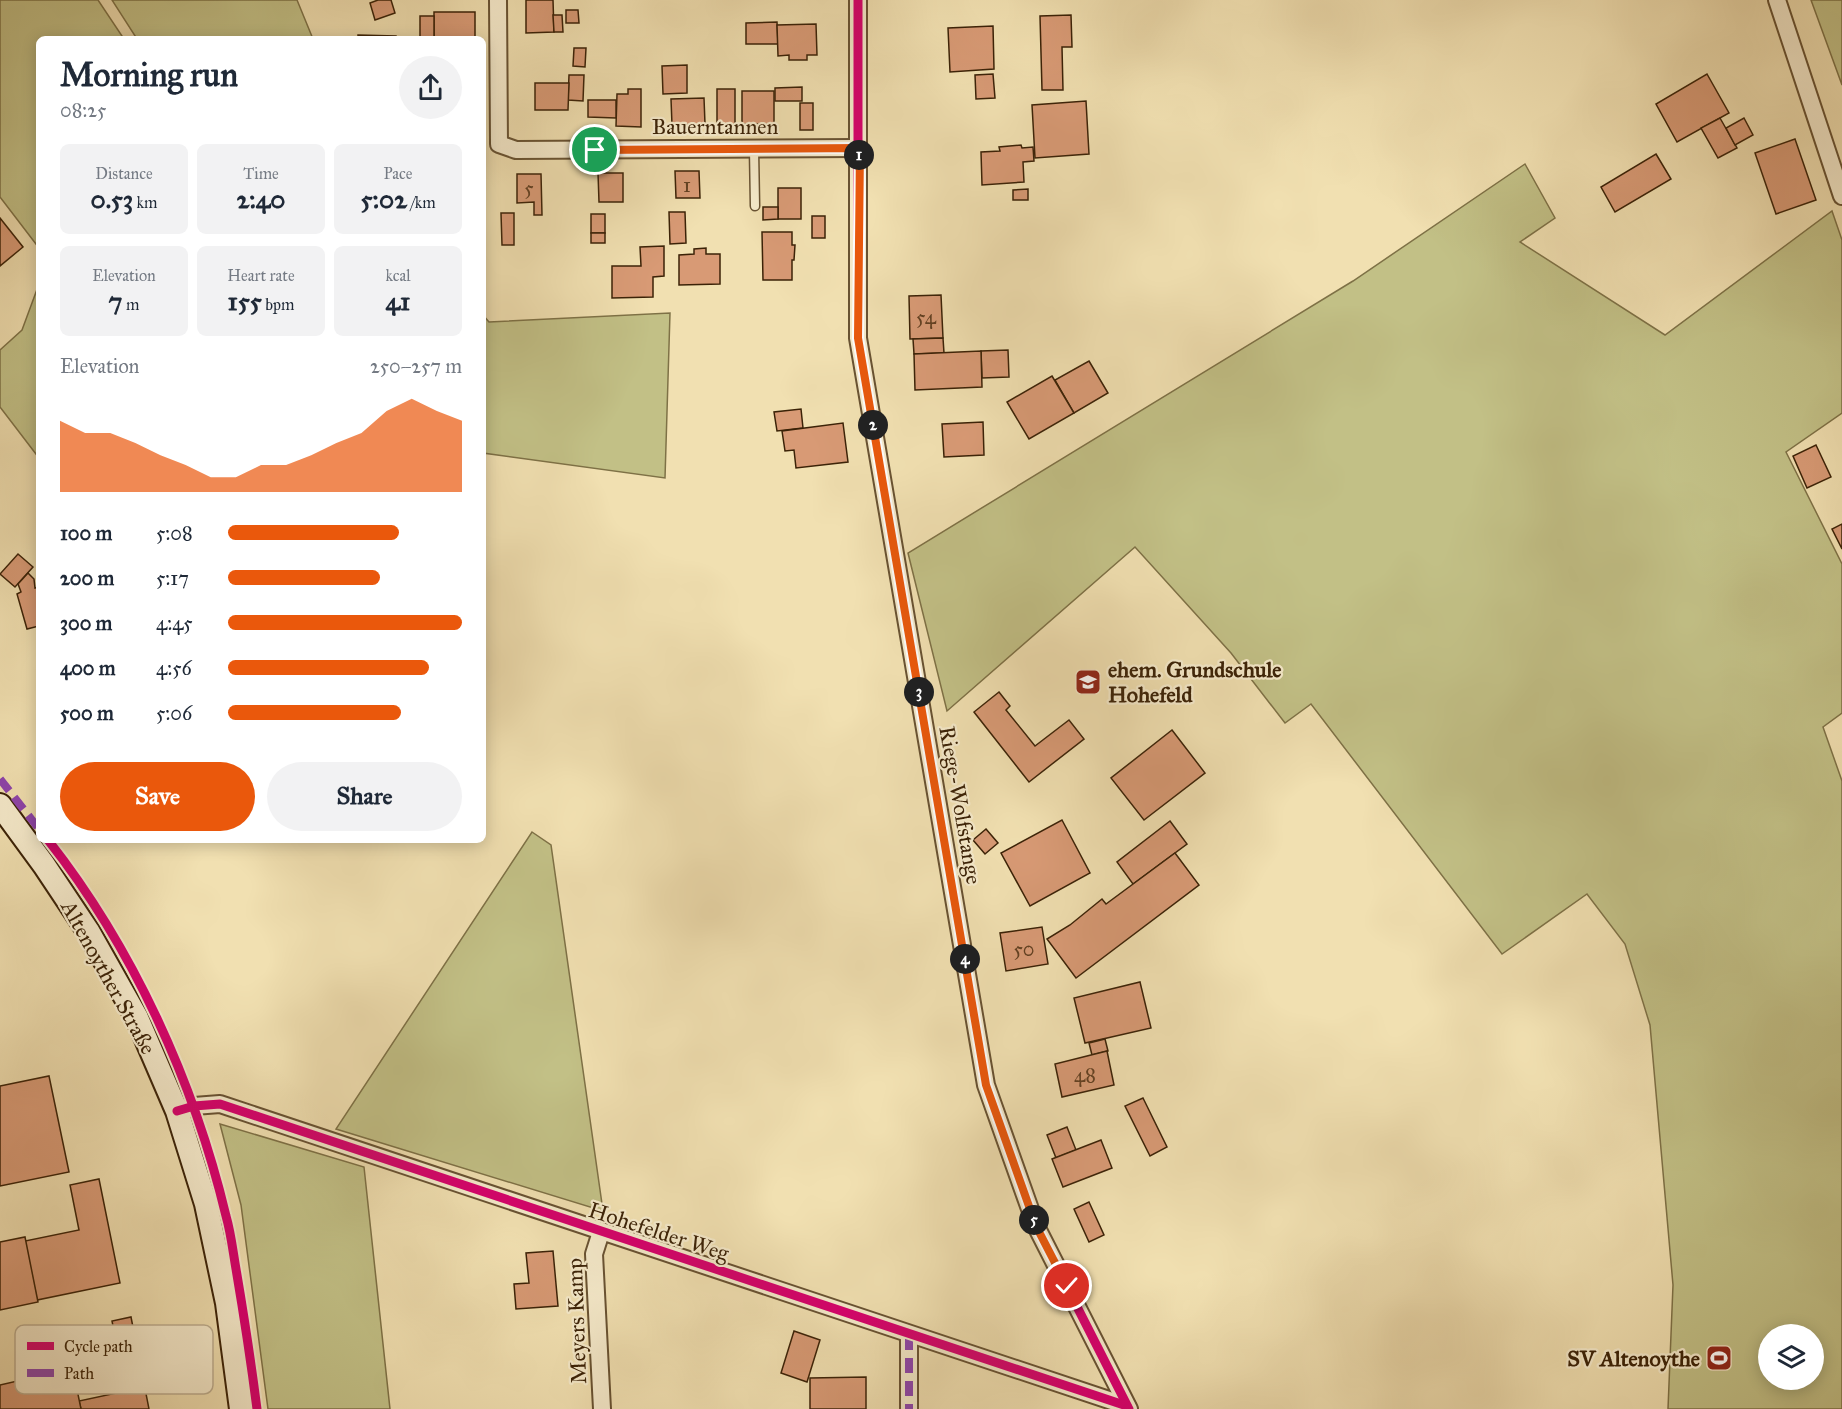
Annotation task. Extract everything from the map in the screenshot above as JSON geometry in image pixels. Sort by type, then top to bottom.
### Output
[{"type":"main road","name":"Altenoyther Straße","points":[[0,805],[88,931],[136,1018],[177,1111],[206,1204],[226,1303],[241,1409]]},
{"type":"street","name":"Bauerntannen","points":[[498,0],[499,144],[516,150],[860,148]]},
{"type":"street","name":"Riege-Wolfstange","points":[[858,0],[860,148],[858,338],[986,1085],[1036,1226],[1128,1408]]},
{"type":"street","points":[[1777,0],[1842,196]]},
{"type":"street","name":"Hohefelder Weg","points":[[177,1111],[194,1106],[220,1104],[1128,1408]]},
{"type":"street","name":"Meyers Kamp","points":[[601,1232],[594,1254],[602,1409]]},
{"type":"street","points":[[909,1335],[909,1409]]},
{"type":"lane","points":[[754,149],[755,207]]},
{"type":"shaded area","points":[[0,0],[98,0],[122,36],[36,36],[36,244],[0,197]]},
{"type":"shaded area","points":[[112,0],[297,0],[312,36],[135,36]]},
{"type":"shaded area","points":[[1811,0],[1842,0],[1842,85]]},
{"type":"shaded area","points":[[1525,164],[1555,218],[1520,242],[1665,335],[1832,211],[1842,240],[1842,413],[1786,452],[1842,564],[1842,713],[1823,727],[1842,781],[1842,1409],[1668,1409],[1673,1285],[1650,1025],[1625,944],[1587,894],[1502,954],[1311,704],[1285,723],[1231,653],[1135,547],[947,711],[908,553],[1353,281]]},
{"type":"shaded area","points":[[36,292],[36,454],[0,407],[0,350],[22,330]]},
{"type":"shaded area","points":[[670,313],[665,478],[486,453],[486,318],[489,322]]},
{"type":"shaded area","points":[[532,832],[551,845],[603,1211],[336,1129]]},
{"type":"shaded area","points":[[220,1124],[364,1167],[390,1409],[268,1409],[241,1205]]},
{"type":"building","points":[[378,0],[391,0],[395,13],[375,20],[370,3]]},
{"type":"building","points":[[526,0],[553,0],[554,32],[526,33]]},
{"type":"building","points":[[566,10],[578,10],[579,23],[566,23]]},
{"type":"building","points":[[434,12],[475,12],[475,36],[434,36]]},
{"type":"building","points":[[553,15],[562,15],[563,32],[554,32]]},
{"type":"building","points":[[1071,15],[1072,47],[1062,47],[1063,90],[1042,90],[1040,16]]},
{"type":"building","points":[[420,16],[434,16],[434,36],[420,36]]},
{"type":"building","points":[[777,22],[778,44],[746,44],[746,23]]},
{"type":"building","points":[[816,24],[817,55],[807,55],[807,60],[789,60],[789,55],[778,56],[777,25]]},
{"type":"building","points":[[993,26],[994,69],[950,72],[948,28]]},
{"type":"building","points":[[574,48],[586,48],[585,67],[573,66]]},
{"type":"building","points":[[687,65],[687,93],[663,94],[662,66]]},
{"type":"building","points":[[993,74],[995,98],[976,99],[975,75]]},
{"type":"building","points":[[1707,74],[1729,113],[1677,142],[1656,104]]},
{"type":"building","points":[[569,75],[584,75],[583,101],[568,100]]},
{"type":"building","points":[[535,83],[569,83],[568,110],[535,110]]},
{"type":"building","points":[[802,87],[802,101],[775,101],[775,88]]},
{"type":"building","points":[[628,89],[641,89],[641,127],[616,126],[617,94],[628,94]]},
{"type":"building","points":[[717,89],[735,89],[735,124],[717,124]]},
{"type":"building","points":[[742,91],[774,91],[774,124],[742,124]]},
{"type":"building","points":[[704,98],[705,124],[672,125],[671,99]]},
{"type":"building","points":[[588,100],[616,100],[616,118],[588,117]]},
{"type":"building","points":[[1086,101],[1089,154],[1035,158],[1032,105]]},
{"type":"building","points":[[800,103],[813,103],[813,130],[800,130]]},
{"type":"building","points":[[1720,118],[1737,148],[1718,158],[1701,128]]},
{"type":"building","points":[[1744,118],[1753,135],[1735,145],[1726,128]]},
{"type":"building","points":[[1795,139],[1816,200],[1776,214],[1755,153]]},
{"type":"building","points":[[1021,145],[1022,148],[1033,147],[1034,161],[1023,162],[1024,182],[982,185],[981,152],[1000,151],[999,147]]},
{"type":"building","points":[[1656,154],[1671,179],[1615,212],[1601,187]]},
{"type":"building","points":[[675,171],[699,171],[700,198],[676,198]]},
{"type":"building","points":[[598,173],[623,173],[623,202],[599,202]]},
{"type":"building","points":[[517,174],[541,174],[542,215],[534,215],[534,202],[517,203]]},
{"type":"building","points":[[778,188],[801,188],[801,219],[778,219]]},
{"type":"building","points":[[1028,189],[1028,200],[1013,200],[1013,190]]},
{"type":"building","points":[[763,207],[778,207],[778,219],[763,220]]},
{"type":"building","points":[[669,212],[685,212],[686,243],[670,244]]},
{"type":"building","points":[[501,213],[514,213],[514,245],[502,245]]},
{"type":"building","points":[[591,214],[605,214],[605,233],[591,233]]},
{"type":"building","points":[[812,216],[825,216],[825,238],[812,238]]},
{"type":"building","points":[[0,218],[23,247],[0,266]]},
{"type":"building","points":[[762,232],[792,232],[792,245],[795,245],[792,280],[763,280]]},
{"type":"building","points":[[591,233],[605,233],[605,243],[591,243]]},
{"type":"building","points":[[664,246],[664,276],[653,277],[653,297],[612,298],[612,266],[641,266],[640,247]]},
{"type":"building","points":[[706,248],[706,254],[720,254],[720,284],[679,285],[679,255],[694,254],[694,249]]},
{"type":"building","points":[[941,295],[943,338],[910,339],[909,296]]},
{"type":"building","points":[[943,338],[944,353],[914,354],[913,339]]},
{"type":"building","points":[[1008,350],[1009,377],[982,378],[981,351]]},
{"type":"building","points":[[981,351],[982,387],[915,390],[914,354]]},
{"type":"building","points":[[1089,361],[1108,393],[1074,413],[1055,380]]},
{"type":"building","points":[[1052,376],[1074,413],[1029,439],[1007,402]]},
{"type":"building","points":[[801,409],[803,428],[777,431],[774,412]]},
{"type":"building","points":[[983,422],[984,455],[944,457],[942,424]]},
{"type":"building","points":[[843,423],[848,462],[796,468],[794,450],[785,451],[782,431]]},
{"type":"building","points":[[1816,445],[1831,477],[1807,488],[1793,456]]},
{"type":"building","points":[[1842,524],[1842,549],[1832,529]]},
{"type":"building","points":[[18,554],[33,567],[15,587],[0,574]]},
{"type":"building","points":[[28,573],[34,579],[36,627],[27,629],[17,594],[21,592],[18,584]]},
{"type":"building","points":[[999,692],[1010,706],[1006,710],[1035,746],[1069,720],[1084,739],[1029,782],[974,712]]},
{"type":"building","points":[[1172,730],[1205,773],[1144,820],[1111,778]]},
{"type":"building","points":[[1062,820],[1090,873],[1030,906],[1001,853]]},
{"type":"building","points":[[1170,821],[1187,844],[1133,884],[1117,862]]},
{"type":"building","points":[[986,829],[998,843],[985,854],[973,840]]},
{"type":"building","points":[[1175,853],[1199,885],[1076,978],[1047,939],[1070,925],[1102,899],[1106,904]]},
{"type":"building","points":[[1042,927],[1048,964],[1006,971],[1000,933]]},
{"type":"building","points":[[1140,982],[1151,1028],[1085,1043],[1074,998]]},
{"type":"building","points":[[1105,1039],[1108,1051],[1092,1055],[1089,1043]]},
{"type":"building","points":[[1107,1051],[1114,1085],[1062,1097],[1055,1064]]},
{"type":"building","points":[[49,1076],[69,1172],[0,1186],[0,1086]]},
{"type":"building","points":[[1143,1098],[1167,1147],[1150,1156],[1125,1106]]},
{"type":"building","points":[[1067,1127],[1076,1150],[1056,1158],[1047,1135]]},
{"type":"building","points":[[1101,1140],[1112,1168],[1063,1187],[1052,1159]]},
{"type":"building","points":[[99,1179],[120,1283],[37,1300],[25,1241],[79,1230],[70,1185]]},
{"type":"building","points":[[1089,1202],[1104,1235],[1089,1242],[1074,1209]]},
{"type":"building","points":[[25,1237],[38,1302],[0,1310],[0,1242]]},
{"type":"building","points":[[553,1251],[558,1306],[516,1309],[514,1284],[529,1283],[526,1253]]},
{"type":"building","points":[[131,1317],[133,1325],[113,1325],[112,1321]]},
{"type":"building","points":[[794,1331],[820,1340],[807,1382],[781,1373]]},
{"type":"building","points":[[866,1377],[866,1409],[810,1409],[810,1378]]},
{"type":"building","points":[[15,1382],[15,1394],[78,1394],[81,1409],[0,1409],[0,1385]]},
{"type":"building","points":[[112,1394],[146,1394],[149,1409],[81,1409],[79,1401]]},
{"type":"marked path","points":[[0,779],[36,825]]},
{"type":"marked path","points":[[909,1335],[909,1409]]},
{"type":"cycle path","points":[[858,0],[858,338],[986,1085],[1036,1226],[1129,1409]]},
{"type":"cycle path","points":[[50,843],[107,925],[133,971],[157,1018],[197,1116],[229,1229],[257,1409]]},
{"type":"cycle path","points":[[177,1111],[194,1106],[220,1104],[1127,1406]]},
{"type":"place","name":"ehem. Grundschule Hohefeld","points":[[1088,682]]},
{"type":"place","name":"SV Altenoythe","points":[[1719,1358]]},
{"type":"route","points":[[595,150],[860,148],[858,338],[986,1085],[1036,1226],[1067,1286]]}]
